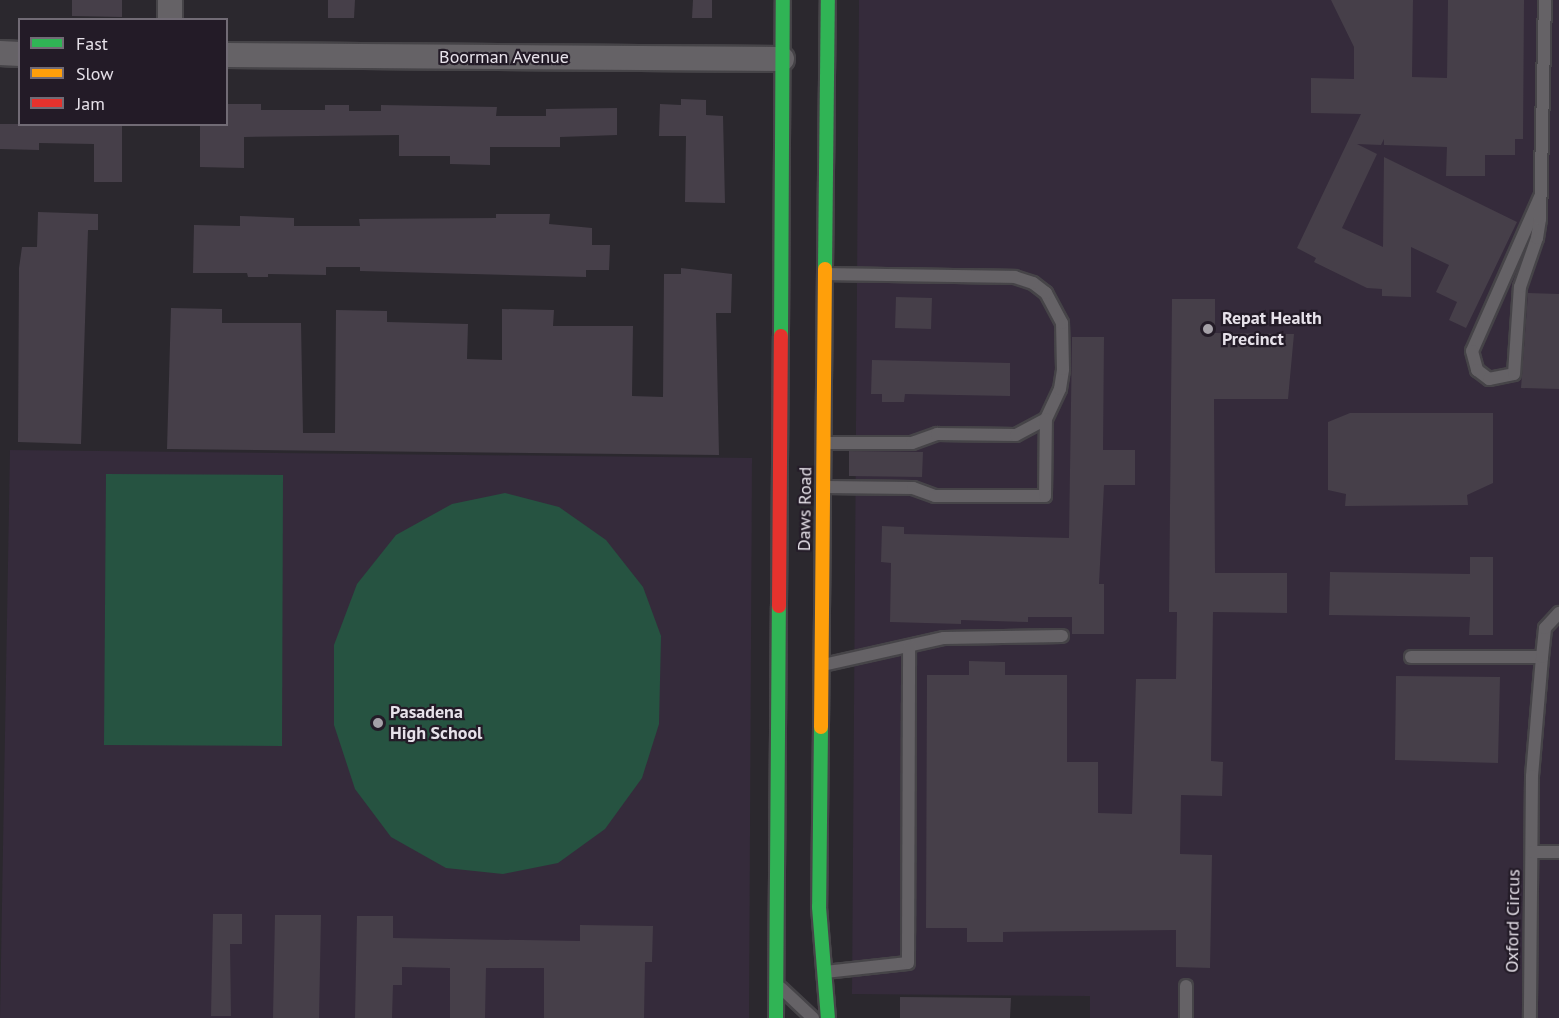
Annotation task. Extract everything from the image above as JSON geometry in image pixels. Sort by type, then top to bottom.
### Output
[{"type":"main road","name":"Daws Road","points":[[776,1018],[781,627],[792,473],[793,58],[783,0]]},
{"type":"main road","points":[[814,19],[823,0]]},
{"type":"main road","name":"Daws Road","points":[[828,0],[821,689],[823,972],[828,1018]]},
{"type":"main road","points":[[809,86],[827,115]]},
{"type":"main road","points":[[824,443],[803,455],[792,473],[824,488]]},
{"type":"main road","points":[[781,627],[822,665]]},
{"type":"main road","points":[[804,688],[821,689]]},
{"type":"main road","points":[[777,840],[794,760]]},
{"type":"street","points":[[170,0],[170,18]]},
{"type":"street","points":[[0,53],[18,54]]},
{"type":"street","name":"Boorman Avenue","points":[[228,56],[793,58]]},
{"type":"lane","points":[[1540,197],[1472,351],[1477,370],[1489,379],[1508,379],[1517,363],[1520,287],[1537,238],[1540,197],[1545,0]]},
{"type":"lane","points":[[824,488],[914,488],[935,496],[1045,496],[1046,419],[1060,389],[1062,323],[1046,292],[1033,283],[1015,277],[825,274]]},
{"type":"lane","points":[[824,443],[912,443],[937,434],[1016,435],[1046,419]]},
{"type":"lane","points":[[1532,852],[1532,776],[1545,628],[1559,613]]},
{"type":"lane","points":[[822,665],[944,638],[1062,636]]},
{"type":"lane","points":[[823,972],[908,963],[909,646]]},
{"type":"lane","points":[[1411,657],[1542,657]]},
{"type":"lane","name":"Oxford Circus","points":[[1530,1018],[1532,852],[1559,852]]},
{"type":"lane","points":[[775,981],[813,1018]]},
{"type":"lane","points":[[1186,986],[1186,1018]]},
{"type":"shaded area","name":"Repat Health Precinct","points":[[859,0],[1559,0],[1559,1018],[1090,1018],[1090,996],[852,994]]},
{"type":"shaded area","name":"Pasadena High School","points":[[10,450],[752,458],[749,1018],[0,1018]]},
{"type":"green space","points":[[106,474],[283,475],[282,746],[104,745]]},
{"type":"green space","points":[[505,493],[559,507],[606,540],[643,587],[661,636],[659,724],[642,778],[605,829],[558,863],[503,874],[446,868],[391,837],[355,789],[334,725],[334,645],[357,584],[396,535],[452,504]]},
{"type":"building","points":[[72,0],[122,0],[122,17],[72,16]]},
{"type":"building","points":[[328,0],[355,0],[354,18],[328,18]]},
{"type":"building","points":[[693,0],[712,0],[712,18],[692,18]]},
{"type":"building","points":[[1331,0],[1413,0],[1412,77],[1447,78],[1448,0],[1524,0],[1523,139],[1515,139],[1515,155],[1485,155],[1485,176],[1446,176],[1447,147],[1384,145],[1384,139],[1381,145],[1357,144],[1377,154],[1342,228],[1383,247],[1384,157],[1517,222],[1466,328],[1449,320],[1457,302],[1436,292],[1449,265],[1411,247],[1411,297],[1382,296],[1382,289],[1367,288],[1314,262],[1316,258],[1297,248],[1361,114],[1311,113],[1311,78],[1354,79],[1354,47]]},
{"type":"building","points":[[681,99],[706,100],[706,115],[723,116],[725,203],[685,202],[686,136],[659,136],[660,104],[681,105]]},
{"type":"building","points":[[228,104],[261,104],[261,110],[325,110],[325,105],[349,105],[349,111],[381,111],[381,105],[497,107],[496,116],[546,116],[546,109],[617,108],[617,135],[560,137],[560,147],[490,147],[490,165],[450,164],[450,156],[399,156],[399,135],[244,137],[244,168],[200,167],[200,126],[228,126]]},
{"type":"building","points":[[0,124],[122,126],[122,182],[94,182],[94,144],[39,143],[39,150],[0,149]]},
{"type":"building","points":[[38,212],[98,214],[98,230],[88,230],[81,444],[18,442],[19,268],[22,247],[37,247]]},
{"type":"building","points":[[496,214],[550,214],[549,224],[592,228],[592,245],[610,245],[609,270],[586,270],[586,277],[360,271],[360,267],[326,267],[326,275],[268,274],[268,277],[248,277],[247,273],[193,273],[194,225],[240,226],[240,216],[294,218],[294,226],[360,226],[359,219],[496,218]]},
{"type":"building","points":[[681,268],[732,274],[731,313],[716,313],[719,455],[167,449],[171,308],[222,309],[222,323],[301,323],[303,433],[335,433],[336,310],[387,311],[387,322],[468,324],[467,359],[502,360],[502,309],[554,310],[553,326],[633,326],[632,396],[663,397],[664,274],[681,274]]},
{"type":"building","points":[[1528,293],[1559,294],[1559,389],[1521,388]]},
{"type":"building","points":[[896,297],[932,298],[931,329],[895,328]]},
{"type":"building","points":[[1172,299],[1215,299],[1215,333],[1294,334],[1288,399],[1214,399],[1215,573],[1287,573],[1287,613],[1213,612],[1211,761],[1223,762],[1222,796],[1181,795],[1180,854],[1212,855],[1210,968],[1176,967],[1176,930],[1003,932],[1003,942],[967,942],[967,928],[926,928],[927,675],[969,675],[969,661],[1005,662],[1005,675],[1067,675],[1067,762],[1098,762],[1098,813],[1132,814],[1136,679],[1176,679],[1177,612],[1169,612]]},
{"type":"building","points":[[1072,337],[1104,337],[1103,450],[1135,450],[1135,485],[1104,485],[1099,584],[1104,584],[1104,634],[1072,634],[1072,617],[1028,617],[1028,622],[961,620],[961,624],[890,622],[891,563],[881,562],[882,526],[904,527],[904,534],[1069,538]]},
{"type":"building","points":[[872,360],[1010,363],[1010,396],[905,394],[904,402],[882,402],[882,394],[871,394]]},
{"type":"building","points":[[1350,413],[1493,413],[1493,483],[1467,495],[1468,505],[1345,506],[1346,494],[1328,490],[1328,422]]},
{"type":"building","points":[[849,451],[923,452],[922,477],[849,476]]},
{"type":"building","points":[[1470,557],[1493,557],[1493,635],[1469,635],[1470,617],[1329,615],[1330,572],[1470,574]]},
{"type":"building","points":[[1396,676],[1500,677],[1498,763],[1395,760]]},
{"type":"building","points":[[213,914],[242,914],[242,944],[230,944],[231,1016],[211,1016]]},
{"type":"building","points":[[275,915],[321,915],[319,1018],[273,1018]]},
{"type":"building","points":[[357,916],[393,916],[393,938],[580,941],[580,925],[653,926],[652,962],[645,962],[644,1018],[544,1018],[544,968],[486,968],[485,1018],[450,1018],[450,968],[402,967],[402,985],[393,985],[392,1018],[355,1018]]},
{"type":"building","points":[[900,997],[1011,998],[1010,1018],[900,1018]]},
{"type":"traffic: fast","points":[[781,336],[783,0]]},
{"type":"traffic: fast","points":[[825,269],[828,0]]},
{"type":"traffic: fast","points":[[776,1018],[779,606]]},
{"type":"traffic: fast","points":[[821,727],[819,907],[828,1018]]},
{"type":"traffic: slow","points":[[821,727],[825,269]]},
{"type":"traffic: jam","points":[[779,606],[781,336]]},
{"type":"place","name":"Repat Health Precinct","points":[[1208,329]]},
{"type":"place","name":"Pasadena High School","points":[[378,723]]}]
